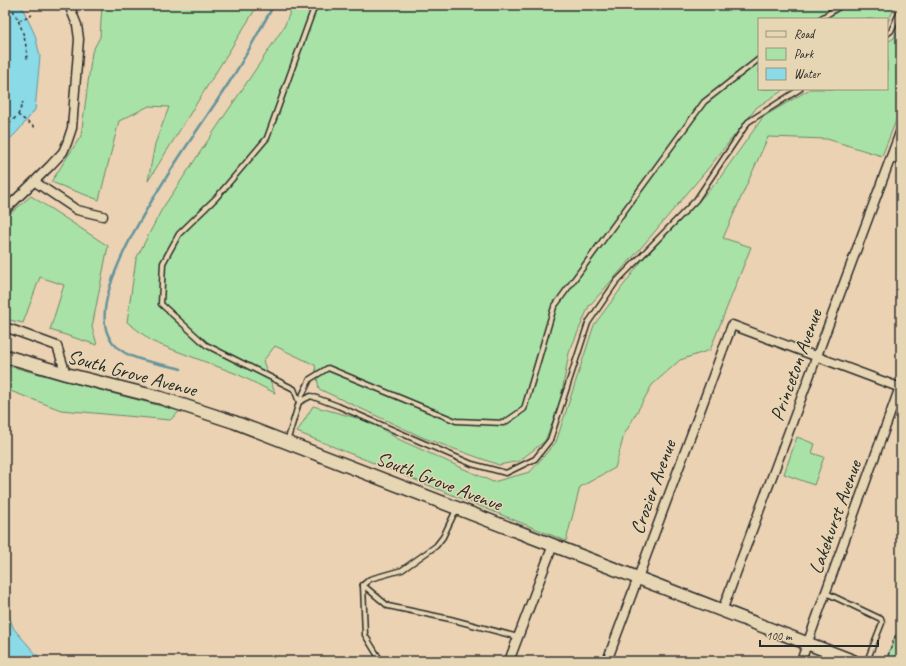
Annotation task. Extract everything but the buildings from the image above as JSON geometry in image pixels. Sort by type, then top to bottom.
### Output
[{"type":"main road","name":"South Grove Avenue","points":[[5,356],[66,374],[162,398],[234,422],[853,661]]},
{"type":"street","points":[[5,210],[63,152],[72,128],[79,39],[77,25],[69,5]]},
{"type":"street","name":"Princeton Avenue","points":[[722,611],[818,357],[901,130]]},
{"type":"street","points":[[891,157],[901,161]]},
{"type":"street","points":[[34,182],[77,210],[103,216]]},
{"type":"street","name":"Crozier Avenue","points":[[607,661],[732,324],[818,357]]},
{"type":"street","points":[[5,327],[57,346],[66,374]]},
{"type":"street","points":[[818,357],[901,386]]},
{"type":"street","name":"Lakehurst Avenue","points":[[801,661],[901,386]]},
{"type":"street","points":[[509,661],[553,545]]},
{"type":"lane","points":[[299,402],[294,389],[206,344],[161,304],[163,263],[179,234],[216,198],[266,138],[315,5]]},
{"type":"lane","points":[[822,18],[842,5]]},
{"type":"lane","points":[[888,33],[891,31],[901,9]]},
{"type":"lane","points":[[287,442],[299,402],[310,379],[328,368],[456,421],[504,424],[524,409],[554,307],[704,102],[758,60]]},
{"type":"lane","points":[[299,402],[311,396],[338,406],[472,464],[506,473],[535,459],[550,440],[588,323],[616,282],[696,200],[748,122],[798,90]]},
{"type":"lane","points":[[363,585],[370,579],[402,570],[436,546],[443,537],[458,508]]},
{"type":"lane","points":[[363,585],[388,606],[450,619],[518,637]]},
{"type":"lane","points":[[363,585],[365,635],[381,661]]},
{"type":"lane","points":[[826,593],[881,619],[882,623],[868,661]]},
{"type":"path","points":[[10,5],[19,20],[27,46],[27,61]]},
{"type":"path","points":[[19,20],[32,15]]},
{"type":"path","points":[[5,128],[18,115],[23,102]]},
{"type":"path","points":[[18,115],[36,128]]},
{"type":"path","points":[[886,661],[896,634],[901,636]]},
{"type":"path","points":[[895,661],[901,657]]},
{"type":"green space","points":[[102,5],[258,5],[148,181],[155,144],[169,107],[149,106],[119,121],[99,200],[51,182],[81,136],[92,52],[100,37]]},
{"type":"green space","points":[[293,5],[896,5],[888,21],[888,18],[758,18],[758,90],[783,90],[757,107],[706,171],[640,249],[589,306],[569,353],[560,403],[545,441],[519,461],[499,465],[424,438],[319,389],[315,365],[275,346],[263,361],[275,393],[237,374],[153,342],[127,322],[136,259],[162,209],[284,27]]},
{"type":"green space","points":[[901,23],[901,108],[882,156],[827,139],[768,137],[723,238],[751,247],[710,350],[680,360],[652,385],[624,435],[615,468],[580,487],[566,541],[297,432],[313,406],[371,422],[398,439],[493,482],[530,472],[556,442],[594,325],[643,259],[716,183],[763,117],[808,90],[888,90],[888,41],[894,38]]},
{"type":"green space","points":[[31,196],[108,246],[92,327],[97,345],[50,330],[64,285],[40,277],[23,323],[5,319],[5,218]]},
{"type":"green space","points":[[5,365],[180,411],[170,420],[61,410],[5,389]]},
{"type":"green space","points":[[797,437],[815,444],[812,453],[824,457],[814,485],[784,474]]},
{"type":"green space","points":[[896,634],[901,636],[901,661],[886,661]]},
{"type":"water","points":[[5,5],[21,5],[35,35],[40,56],[35,110],[5,144]]},
{"type":"water","points":[[5,607],[14,629],[42,661],[5,661]]},
{"type":"waterway","points":[[181,369],[141,360],[123,352],[115,345],[109,337],[105,313],[112,282],[127,246],[148,207],[171,169],[236,72],[274,5]]}]
